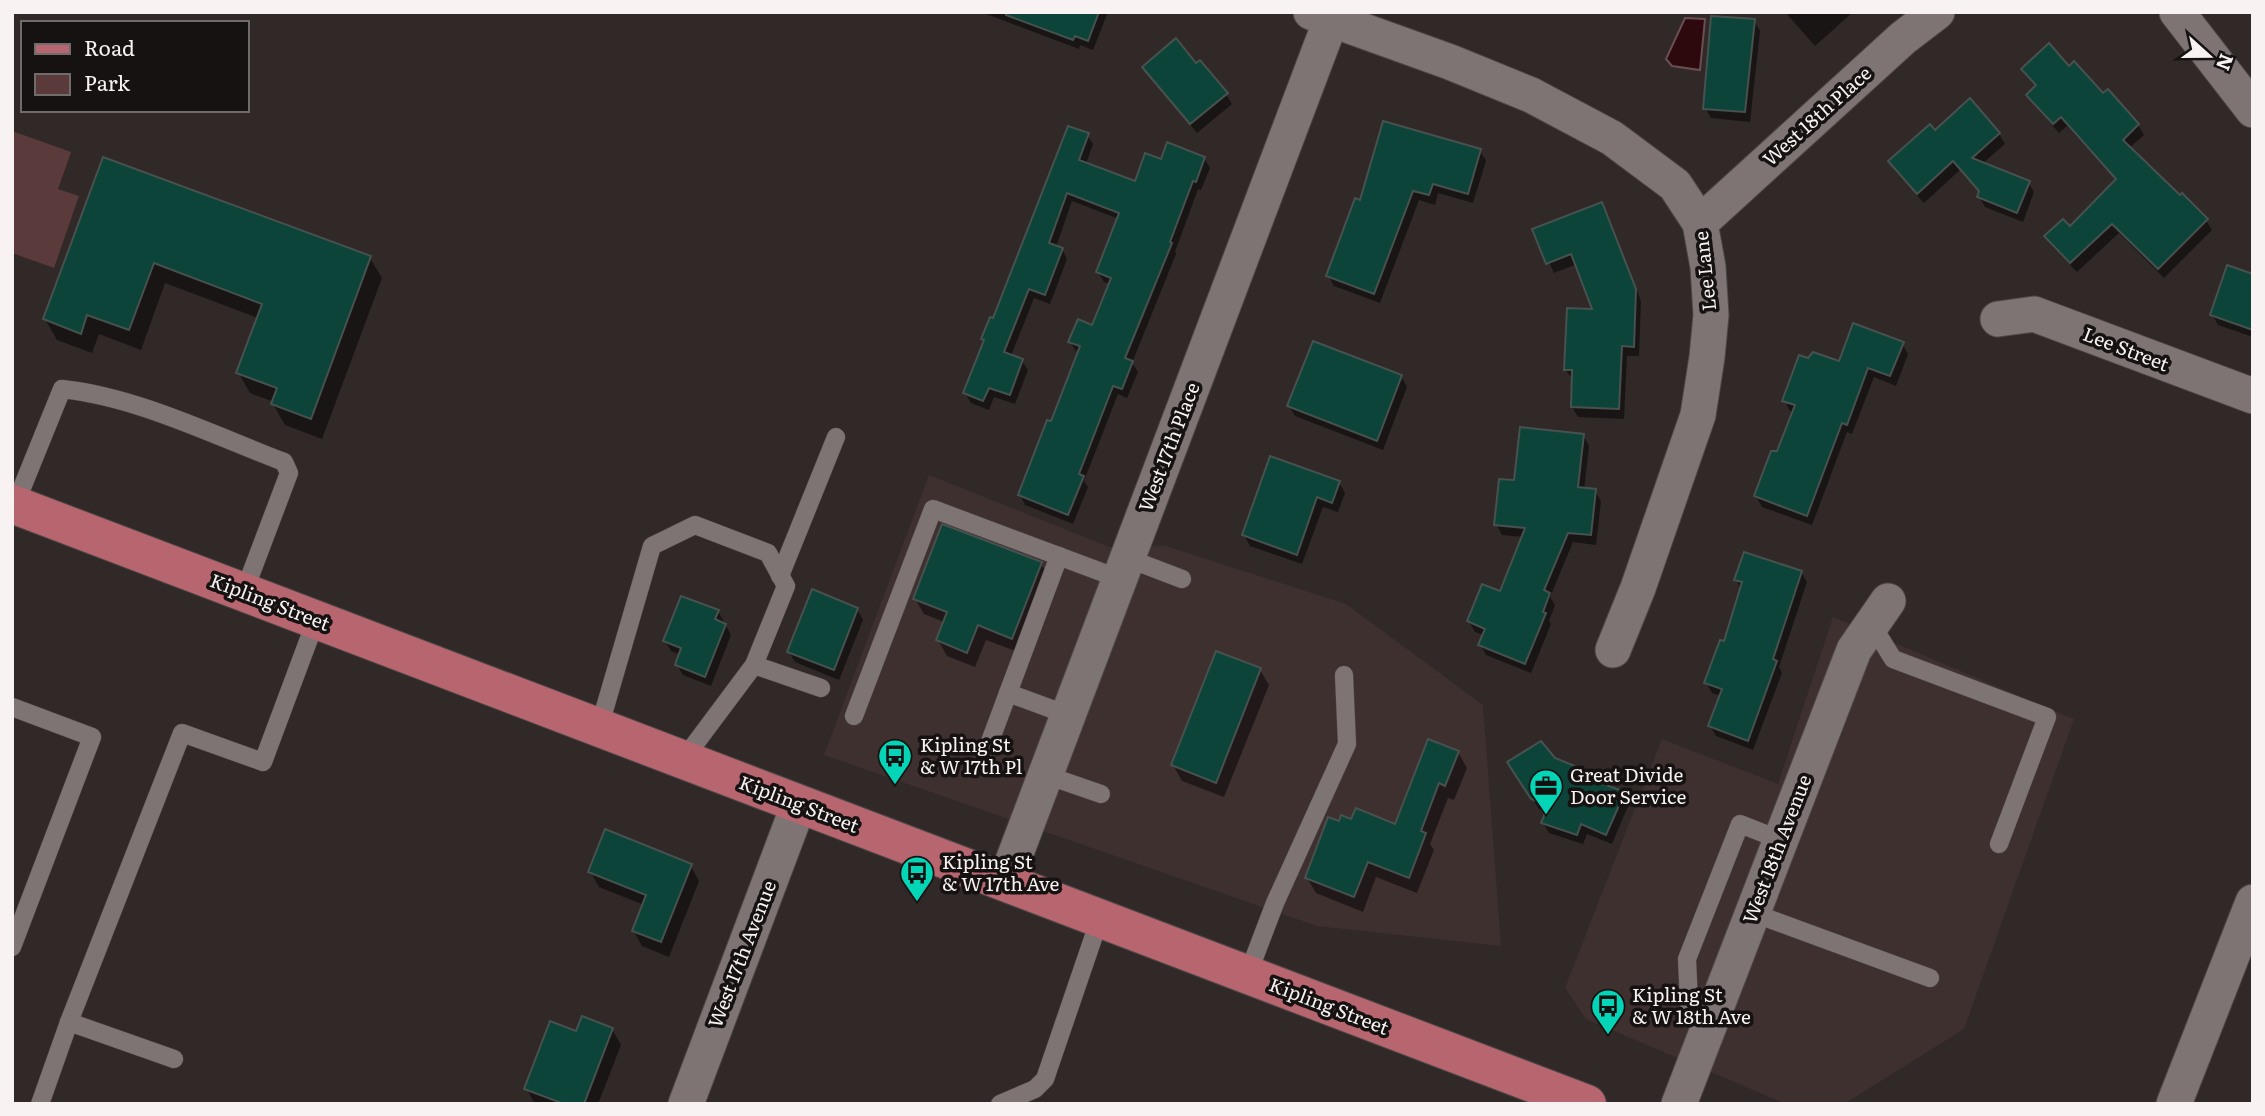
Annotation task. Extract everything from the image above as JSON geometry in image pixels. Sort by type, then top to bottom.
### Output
[{"type":"main road","name":"Kipling Street","points":[[13,504],[1587,1104]]},
{"type":"street","name":"West 18th Place","points":[[1700,223],[1903,38],[1937,12]]},
{"type":"street","points":[[2177,12],[2253,110]]},
{"type":"street","name":"Lee Lane","points":[[1325,15],[1531,95],[1612,138],[1675,185],[1700,223],[1709,267],[1711,314],[1698,415],[1638,588],[1613,650]]},
{"type":"street","name":"West 17th Place","points":[[1005,882],[1325,15]]},
{"type":"street","name":"Lee Street","points":[[1998,319],[2034,314],[2253,396]]},
{"type":"street","name":"West 18th Avenue","points":[[1679,1104],[1854,650],[1880,613]]},
{"type":"street","name":"West 17th Avenue","points":[[686,1104],[799,804]]},
{"type":"street","points":[[2174,1104],[2253,902]]},
{"type":"lane","points":[[13,504],[62,389],[120,400],[195,428],[284,462],[289,473],[244,592]]},
{"type":"lane","points":[[780,576],[836,437]]},
{"type":"lane","points":[[854,716],[933,509],[1059,556],[1182,579]]},
{"type":"lane","points":[[599,728],[652,546],[695,525],[768,553],[786,586],[754,664],[683,760]]},
{"type":"lane","points":[[982,763],[1059,556]]},
{"type":"lane","points":[[1880,613],[1893,659],[2047,717],[1999,844]]},
{"type":"lane","points":[[40,1104],[69,1022],[182,733],[263,762],[317,620]]},
{"type":"lane","points":[[754,664],[821,688]]},
{"type":"lane","points":[[1248,974],[1275,903],[1347,744],[1344,675]]},
{"type":"lane","points":[[1008,693],[1068,715]]},
{"type":"lane","points":[[12,707],[92,737],[12,947]]},
{"type":"lane","points":[[1046,775],[1101,794]]},
{"type":"lane","points":[[1709,1027],[1689,1003],[1687,959],[1740,824],[1781,840]]},
{"type":"lane","points":[[1753,913],[1930,978]]},
{"type":"lane","points":[[1000,1104],[1035,1089],[1045,1079],[1100,918]]},
{"type":"lane","points":[[69,1022],[174,1059]]},
{"type":"shaded area","points":[[1685,18],[1705,19],[1700,70],[1672,66],[1666,59]]},
{"type":"shaded area","points":[[929,475],[1109,547],[1166,546],[1346,604],[1483,705],[1501,946],[1317,926],[824,755]]},
{"type":"shaded area","points":[[1833,617],[2074,719],[1964,1029],[1844,1104],[1786,1104],[1586,1019],[1565,988],[1662,739],[1778,784]]},
{"type":"green space","points":[[12,131],[71,152],[58,189],[79,196],[54,268],[12,253]]},
{"type":"building","points":[[1006,12],[1099,12],[1088,41],[1075,36],[1073,40],[1006,15]]},
{"type":"building","points":[[1711,16],[1755,19],[1745,112],[1703,109]]},
{"type":"building","points":[[1176,38],[1196,63],[1200,60],[1228,93],[1190,124],[1142,67]]},
{"type":"building","points":[[2049,43],[2069,66],[2074,61],[2103,93],[2108,89],[2139,124],[2123,140],[2208,219],[2158,269],[2112,224],[2070,263],[2044,236],[2063,219],[2070,226],[2116,179],[2061,117],[2053,124],[2026,95],[2036,85],[2021,69]]},
{"type":"building","points":[[1970,98],[2000,133],[1972,158],[2030,181],[2017,213],[1977,197],[1979,191],[1953,161],[1917,194],[1888,161],[1930,124],[1935,130]]},
{"type":"building","points":[[1383,121],[1481,149],[1468,194],[1433,184],[1429,195],[1413,191],[1374,294],[1326,276],[1355,198],[1360,200]]},
{"type":"building","points":[[1068,126],[1089,133],[1079,160],[1135,181],[1145,153],[1161,159],[1167,142],[1205,157],[1196,182],[1193,181],[1170,242],[1172,243],[1125,358],[1133,361],[1122,389],[1113,386],[1079,474],[1084,476],[1068,515],[1018,495],[1080,346],[1068,342],[1078,319],[1092,325],[1111,278],[1096,272],[1119,213],[1067,193],[1049,243],[1063,248],[1045,295],[1029,289],[1004,352],[1023,359],[1010,395],[989,388],[983,401],[963,393],[984,340],[981,339],[990,317],[993,318]]},
{"type":"building","points":[[103,157],[371,256],[311,419],[271,404],[277,388],[236,373],[262,304],[154,263],[129,330],[87,315],[81,334],[43,319]]},
{"type":"building","points":[[1602,202],[1636,289],[1634,347],[1622,346],[1619,409],[1571,407],[1572,370],[1564,370],[1567,308],[1592,309],[1571,254],[1546,264],[1532,229]]},
{"type":"building","points":[[2227,265],[2253,274],[2253,330],[2210,315]]},
{"type":"building","points":[[1853,323],[1904,342],[1890,376],[1868,368],[1847,425],[1842,423],[1807,516],[1754,496],[1771,451],[1777,451],[1795,405],[1782,401],[1799,355],[1808,358],[1813,352],[1839,361]]},
{"type":"building","points":[[1313,341],[1402,375],[1377,441],[1287,406]]},
{"type":"building","points":[[1520,427],[1584,434],[1578,487],[1596,489],[1591,535],[1568,533],[1544,590],[1550,593],[1543,612],[1546,613],[1525,664],[1478,645],[1485,629],[1467,621],[1482,584],[1500,591],[1525,528],[1494,525],[1499,479],[1514,480]]},
{"type":"building","points":[[1270,456],[1340,481],[1332,503],[1317,497],[1297,555],[1242,535]]},
{"type":"building","points":[[942,524],[1042,562],[1012,639],[978,625],[967,653],[936,640],[947,612],[913,599]]},
{"type":"building","points":[[1744,552],[1802,571],[1773,659],[1777,661],[1748,741],[1708,726],[1722,689],[1704,683],[1720,640],[1724,641],[1742,582],[1734,580]]},
{"type":"building","points":[[812,589],[858,608],[834,670],[787,652]]},
{"type":"building","points":[[681,596],[719,610],[715,619],[726,624],[705,677],[675,665],[681,648],[663,641]]},
{"type":"building","points":[[1216,651],[1261,668],[1216,783],[1171,765]]},
{"type":"building","points":[[1428,739],[1459,751],[1445,786],[1439,783],[1421,831],[1426,833],[1409,878],[1368,862],[1354,897],[1305,878],[1328,817],[1339,821],[1341,815],[1351,819],[1356,808],[1395,824]]},
{"type":"building","points":[[1541,741],[1555,758],[1602,777],[1601,783],[1625,792],[1606,835],[1581,824],[1577,835],[1541,823],[1548,806],[1531,799],[1507,762]]},
{"type":"building","points":[[605,829],[692,864],[661,942],[632,931],[646,895],[588,872]]},
{"type":"building","points":[[582,1016],[613,1028],[584,1104],[564,1104],[524,1089],[550,1021],[576,1031]]},
{"type":"place","name":"Kipling St & W 17th Pl","points":[[895,786]]},
{"type":"place","name":"Great Divide Door Service","points":[[1546,816]]},
{"type":"place","name":"Kipling St & W 17th Ave","points":[[917,903]]},
{"type":"place","name":"Kipling St & W 18th Ave","points":[[1608,1036]]}]
